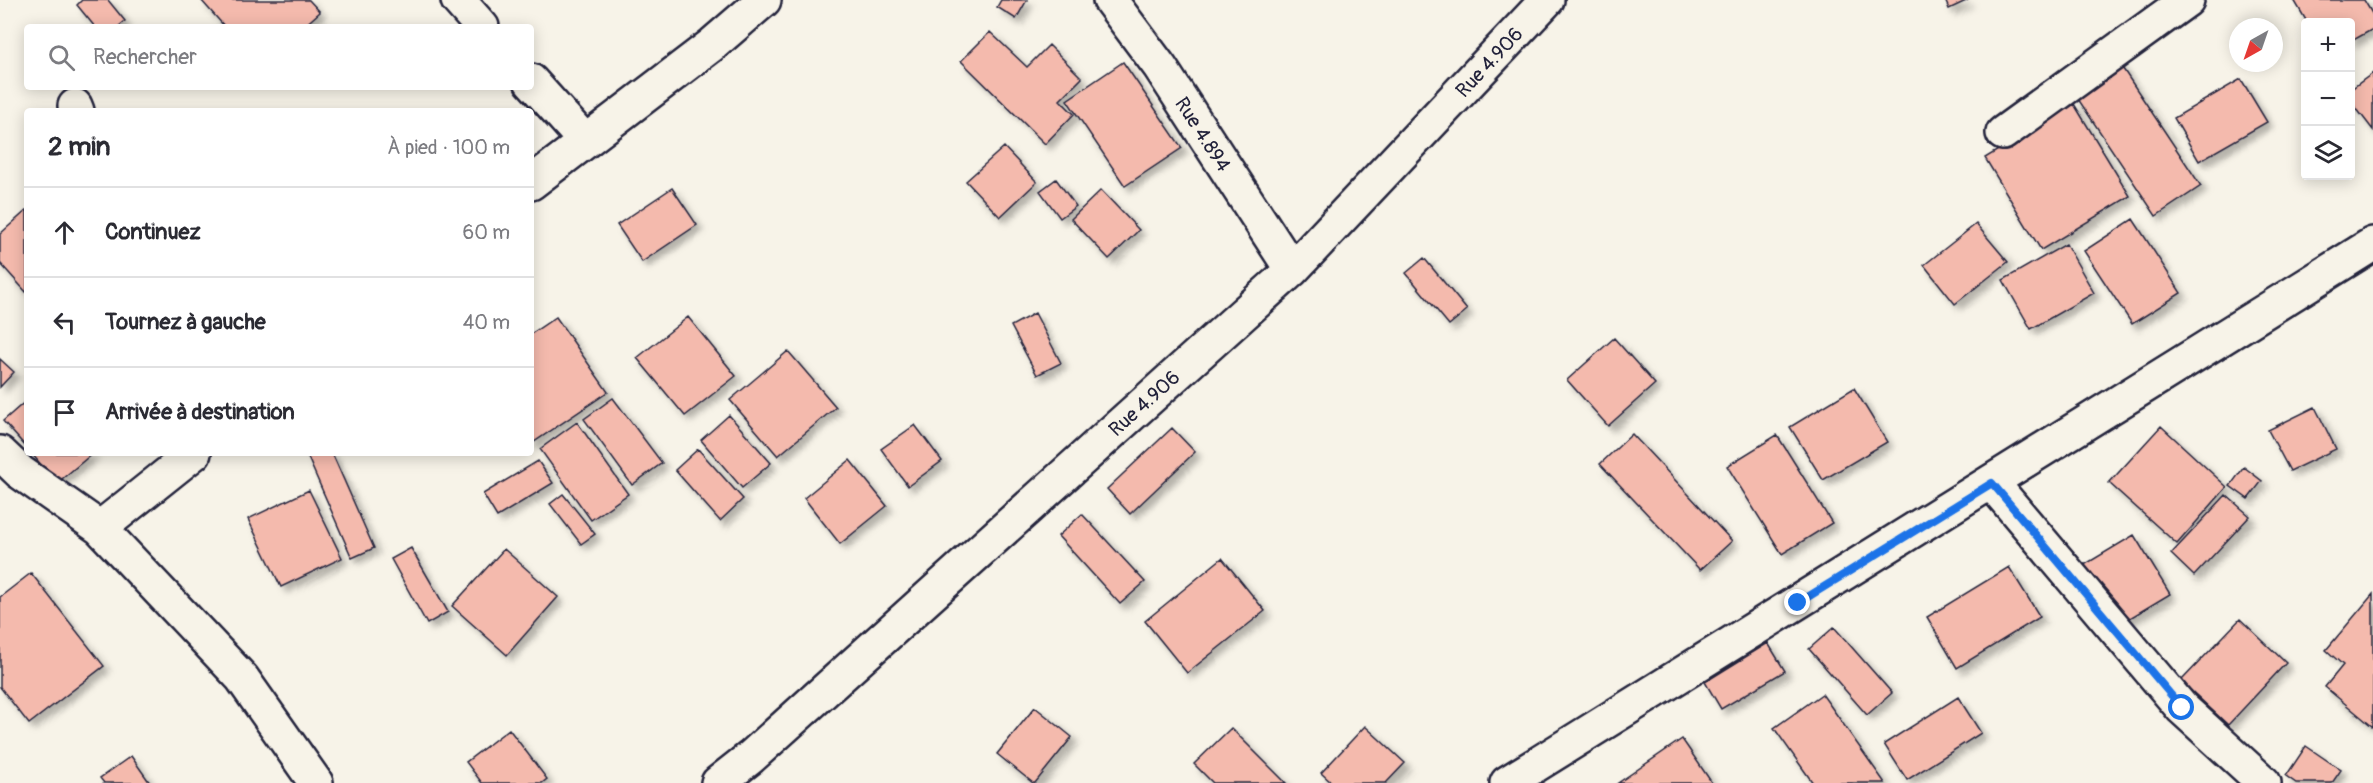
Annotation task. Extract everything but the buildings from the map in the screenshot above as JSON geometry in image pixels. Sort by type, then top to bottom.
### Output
[{"type":"street","points":[[458,0],[479,24]]},
{"type":"street","points":[[534,181],[584,140],[713,44],[764,0]]},
{"type":"street","name":"Rue 4.894","points":[[1110,0],[1160,67],[1292,270]]},
{"type":"street","name":"Rue 4.906","points":[[718,783],[760,749],[1292,270],[1547,0]]},
{"type":"street","points":[[2002,133],[2187,0]]},
{"type":"street","points":[[534,84],[584,140]]},
{"type":"street","points":[[1507,783],[2373,244]]},
{"type":"street","points":[[0,453],[20,472],[100,528],[242,678],[316,783]]},
{"type":"street","points":[[100,528],[190,456]]},
{"type":"street","points":[[1992,483],[2182,708],[2264,783]]},
{"type":"route","points":[[1798,603],[1992,483],[2182,708]]}]
